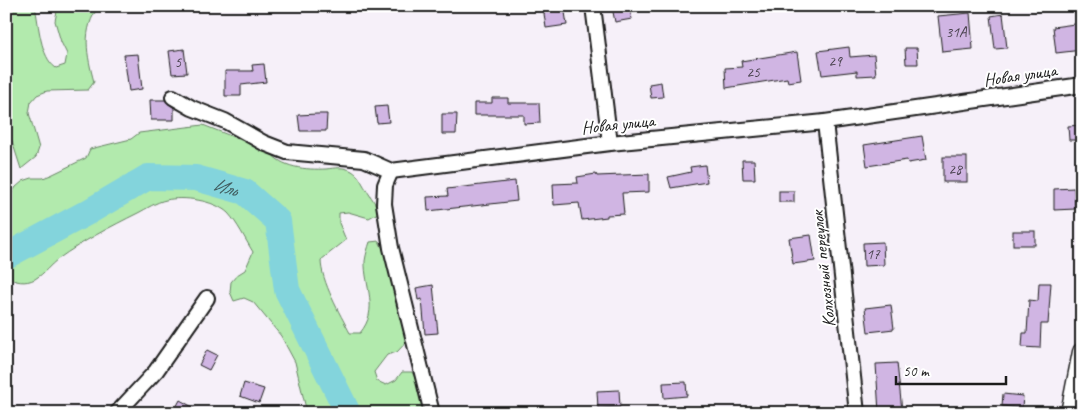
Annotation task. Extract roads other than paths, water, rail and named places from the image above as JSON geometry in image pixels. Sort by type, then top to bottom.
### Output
[{"type":"street","points":[[593,6],[610,143]]},
{"type":"street","name":"Новая улица","points":[[391,171],[610,143],[825,122],[1082,85]]},
{"type":"street","points":[[173,96],[192,108],[225,121],[264,143],[287,152],[364,159],[391,171],[385,185],[384,204],[391,248],[432,413]]},
{"type":"street","name":"Колхозный переулок","points":[[825,122],[857,413]]},
{"type":"street","points":[[117,413],[156,372],[208,298]]},
{"type":"street","points":[[1070,413],[1082,352]]},
{"type":"waterway","name":"Иль","points":[[6,256],[90,211],[148,177],[196,178],[245,192],[278,221],[287,290],[348,413]]}]
